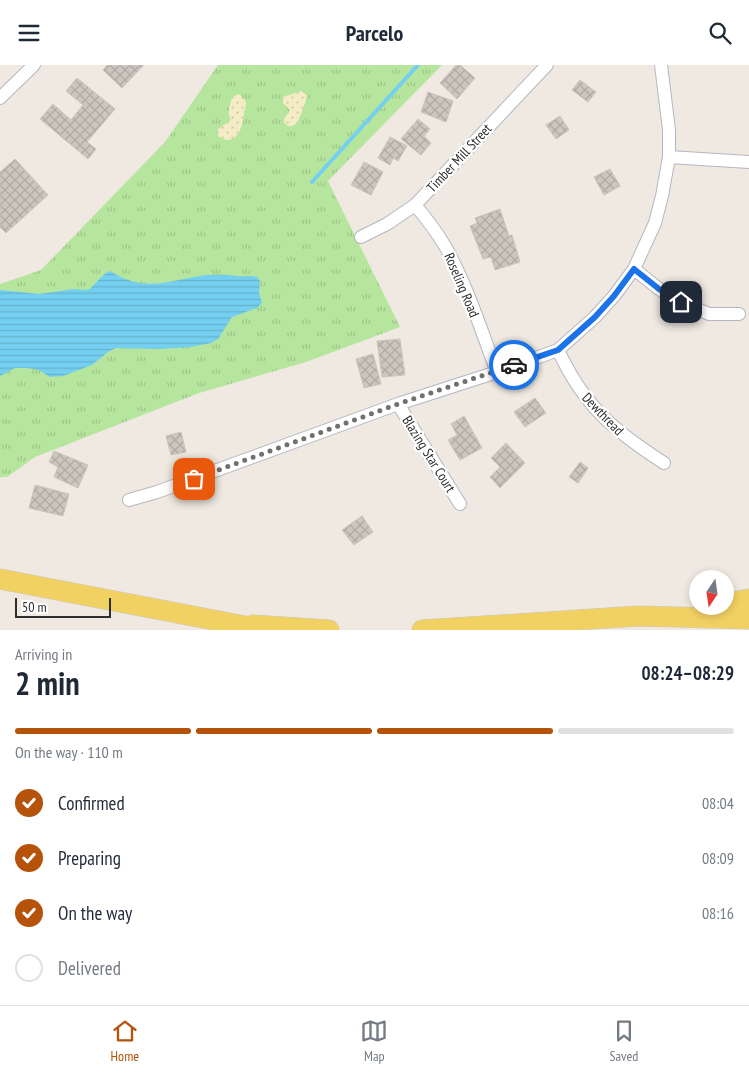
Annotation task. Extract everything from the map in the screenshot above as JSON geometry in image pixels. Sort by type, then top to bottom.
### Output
[{"type":"main road","points":[[0,579],[266,630]]},
{"type":"main road","points":[[734,602],[749,599]]},
{"type":"main road","points":[[639,616],[689,606]]},
{"type":"main road","points":[[422,630],[639,616],[749,619]]},
{"type":"main road","points":[[231,624],[329,630]]},
{"type":"street","points":[[0,98],[34,65]]},
{"type":"street","name":"Timber Mill Street","points":[[361,237],[387,224],[415,205],[547,65]]},
{"type":"street","points":[[129,499],[157,492],[398,404],[558,350],[595,317],[614,296],[634,269],[655,223],[669,157],[669,130],[661,65]]},
{"type":"street","points":[[669,157],[749,162]]},
{"type":"street","name":"Roseling Road","points":[[415,205],[446,247],[497,372]]},
{"type":"street","points":[[634,269],[659,289],[688,305],[709,314],[739,314]]},
{"type":"street","name":"Dewthread","points":[[558,350],[569,375],[602,416],[617,431],[664,463]]},
{"type":"street","name":"Blazing Star Court","points":[[398,404],[460,504]]},
{"type":"green space","points":[[218,65],[442,65],[328,181],[400,327],[306,362],[199,393],[35,457],[7,477],[0,477],[0,284],[41,270],[165,142]]},
{"type":"sand","points":[[301,91],[307,95],[305,104],[298,122],[289,126],[284,122],[284,119],[290,110],[283,103],[283,97]]},
{"type":"sand","points":[[238,94],[246,102],[242,125],[234,138],[230,140],[224,139],[218,136],[218,129],[231,120],[229,107],[232,98]]},
{"type":"water","points":[[110,271],[133,281],[154,284],[210,275],[255,276],[260,281],[259,292],[262,303],[257,308],[232,317],[218,339],[211,343],[191,347],[160,349],[116,348],[92,365],[63,376],[50,377],[39,370],[15,368],[0,376],[0,290],[39,294],[74,289],[88,290]]},
{"type":"building","points":[[107,65],[144,65],[122,88],[103,70]]},
{"type":"building","points":[[456,65],[460,65],[475,78],[457,99],[440,83]]},
{"type":"building","points":[[77,78],[115,109],[87,142],[96,149],[88,159],[40,119],[53,104],[71,120],[83,105],[66,91]]},
{"type":"building","points":[[580,80],[596,92],[588,102],[572,90]]},
{"type":"building","points":[[428,92],[453,101],[446,122],[421,112]]},
{"type":"building","points":[[560,116],[569,130],[556,139],[546,125]]},
{"type":"building","points":[[418,119],[430,129],[424,136],[431,143],[421,155],[401,139]]},
{"type":"building","points":[[390,137],[407,146],[398,161],[393,158],[390,165],[378,158]]},
{"type":"building","points":[[15,159],[48,195],[6,233],[0,227],[0,172]]},
{"type":"building","points":[[364,162],[383,172],[371,195],[351,185]]},
{"type":"building","points":[[610,169],[620,186],[604,195],[594,177]]},
{"type":"building","points":[[500,209],[509,236],[512,235],[520,262],[495,270],[491,257],[483,259],[470,226],[477,223],[475,218]]},
{"type":"building","points":[[400,339],[405,375],[382,377],[377,341]]},
{"type":"building","points":[[373,354],[381,384],[364,388],[356,359]]},
{"type":"building","points":[[535,398],[546,413],[525,427],[514,412]]},
{"type":"building","points":[[464,416],[482,448],[460,460],[448,440],[457,435],[451,424]]},
{"type":"building","points":[[181,432],[186,452],[171,455],[166,436]]},
{"type":"building","points":[[506,443],[525,463],[500,488],[490,477],[500,467],[491,458]]},
{"type":"building","points":[[54,451],[88,465],[78,488],[54,477],[58,467],[49,462]]},
{"type":"building","points":[[580,462],[588,468],[578,483],[569,477]]},
{"type":"building","points":[[35,485],[69,494],[63,516],[29,508]]},
{"type":"building","points":[[362,516],[373,532],[354,545],[342,530]]},
{"type":"waterway","points":[[312,182],[418,65]]},
{"type":"way so far","points":[[194,479],[398,404],[514,365]]},
{"type":"route","points":[[514,365],[558,350],[595,317],[614,296],[634,269],[659,289],[681,302]]}]
